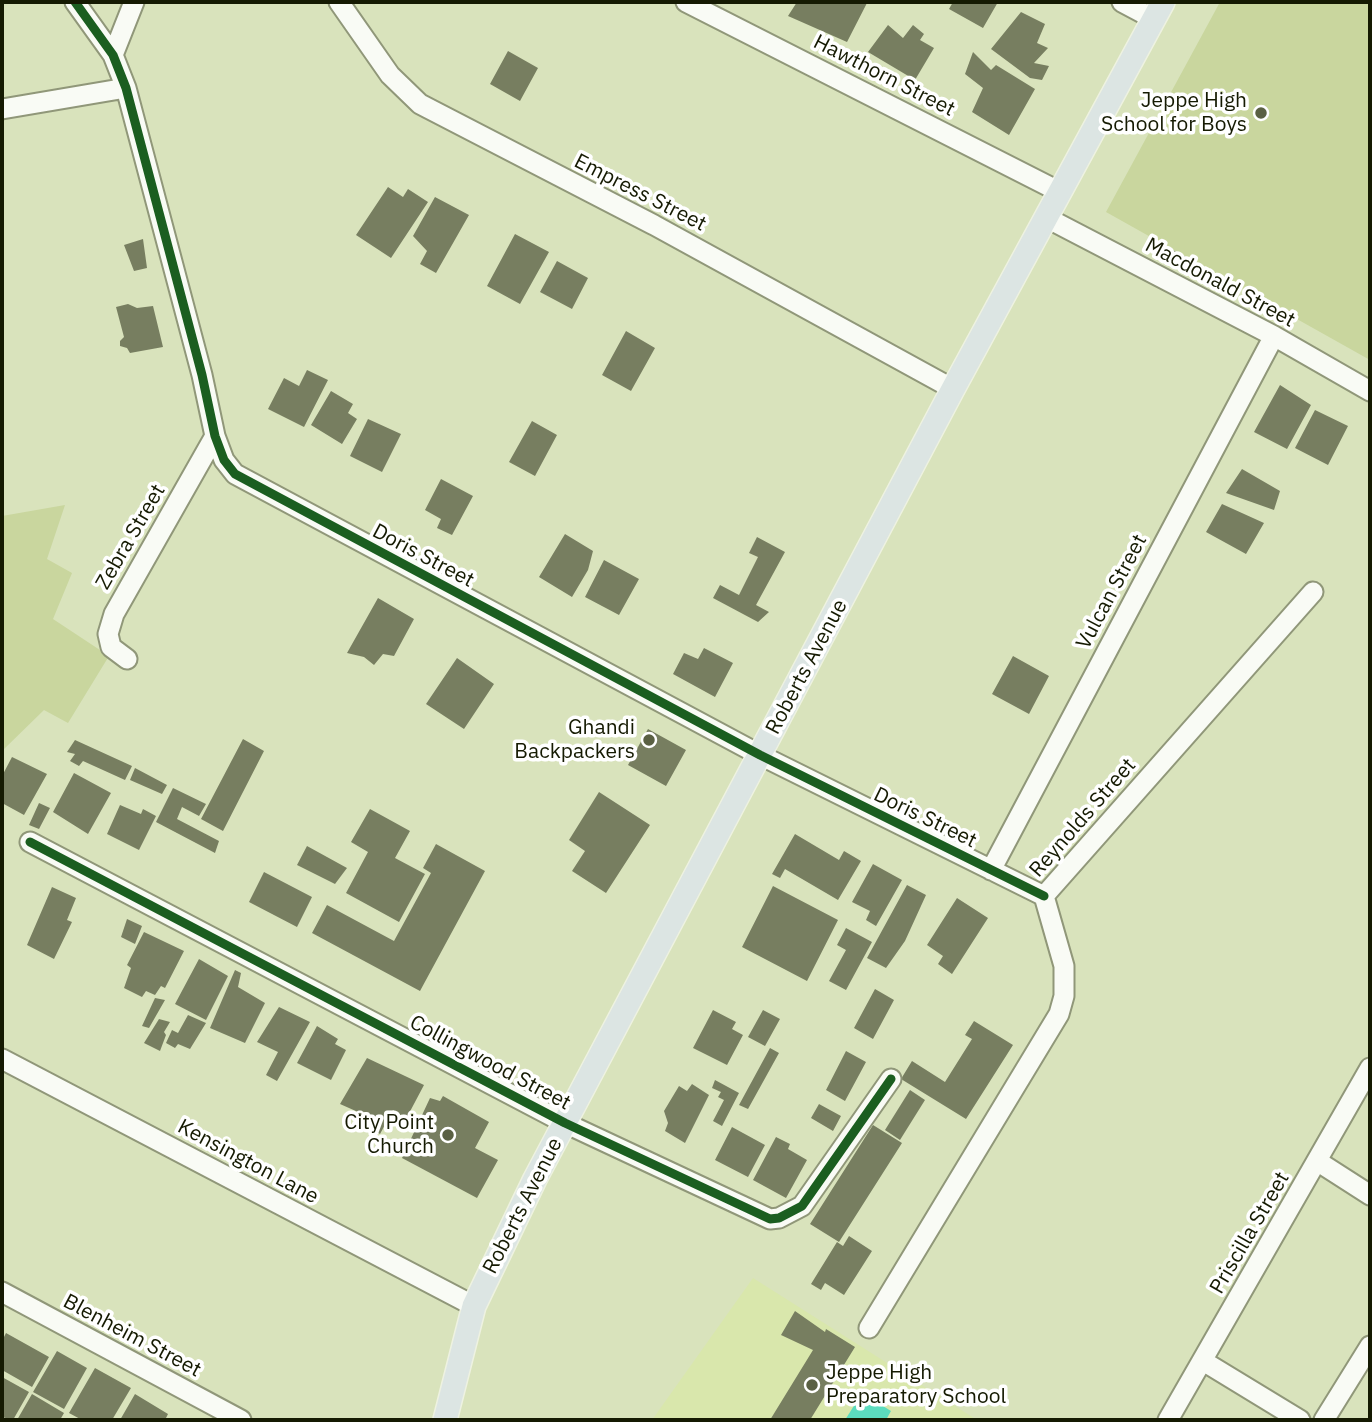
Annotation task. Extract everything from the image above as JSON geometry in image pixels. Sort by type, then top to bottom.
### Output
[{"type":"main road","name":"Roberts Avenue","points":[[445,1420],[454,1375],[474,1306],[486,1276],[953,389],[1158,10]]},
{"type":"street","name":"Doris Street","points":[[75,2],[113,55],[126,88],[215,436],[224,460],[235,474],[266,494],[760,755],[1044,896]]},
{"type":"street","points":[[113,55],[134,2]]},
{"type":"street","name":"Empress Street","points":[[339,2],[390,75],[420,104],[654,225],[953,389]]},
{"type":"street","name":"Hawthorn Street","points":[[686,2],[1060,192]]},
{"type":"street","points":[[1122,2],[1158,10]]},
{"type":"street","points":[[2,108],[126,88]]},
{"type":"street","name":"Macdonald Street","points":[[1047,218],[1274,337],[1370,391]]},
{"type":"street","name":"Vulcan Street","points":[[991,870],[1274,337]]},
{"type":"street","name":"Zebra Street","points":[[127,659],[111,647],[108,634],[114,614],[215,436]]},
{"type":"street","name":"Reynolds Street","points":[[869,1328],[1059,1014],[1064,996],[1064,966],[1044,896],[1313,592]]},
{"type":"street","name":"Collingwood Street","points":[[30,842],[565,1123],[770,1219],[779,1218],[802,1206],[891,1079]]},
{"type":"street","name":"Kensington Lane","points":[[2,1059],[474,1306]]},
{"type":"street","name":"Priscilla Street","points":[[1168,1420],[1370,1068]]},
{"type":"street","points":[[1317,1161],[1370,1195]]},
{"type":"street","name":"Blenheim Street","points":[[2,1292],[241,1420]]},
{"type":"street","points":[[1324,1420],[1370,1346]]},
{"type":"street","points":[[1203,1361],[1300,1420]]},
{"type":"shaded area","name":"Jeppe High School for Boys","points":[[1220,2],[1370,2],[1370,360],[1106,212]]},
{"type":"shaded area","points":[[65,505],[47,559],[72,573],[53,619],[109,656],[68,723],[44,710],[2,751],[2,516]]},
{"type":"shaded area","points":[[753,1278],[977,1420],[652,1420]]},
{"type":"water","points":[[862,1393],[891,1411],[886,1420],[845,1420]]},
{"type":"building","points":[[797,2],[867,3],[847,42],[788,16]]},
{"type":"building","points":[[953,2],[998,2],[983,28],[949,9]]},
{"type":"building","points":[[1021,12],[1045,24],[1037,43],[1048,48],[1034,63],[1049,66],[1042,80],[1030,78],[991,49]]},
{"type":"building","points":[[888,25],[903,38],[913,25],[924,34],[920,40],[934,48],[915,80],[868,52]]},
{"type":"building","points":[[508,51],[538,68],[520,101],[490,84]]},
{"type":"building","points":[[973,52],[991,70],[996,65],[1035,89],[1009,135],[972,112],[983,88],[965,74]]},
{"type":"building","points":[[388,187],[403,197],[408,189],[428,202],[391,258],[356,235]]},
{"type":"building","points":[[435,197],[469,215],[436,273],[420,264],[427,251],[413,236]]},
{"type":"building","points":[[515,234],[549,252],[520,304],[487,286]]},
{"type":"building","points":[[143,239],[147,268],[134,271],[124,245]]},
{"type":"building","points":[[1171,249],[1190,259],[1185,269],[1166,258]]},
{"type":"building","points":[[557,261],[588,278],[572,309],[540,292]]},
{"type":"building","points":[[128,304],[137,308],[153,306],[163,347],[130,353],[127,348],[120,346],[124,337],[116,307]]},
{"type":"building","points":[[626,331],[655,348],[631,391],[602,375]]},
{"type":"building","points":[[307,370],[328,380],[304,427],[268,409],[284,378],[299,386]]},
{"type":"building","points":[[1280,385],[1311,405],[1287,449],[1254,432]]},
{"type":"building","points":[[331,391],[353,404],[348,413],[357,419],[342,444],[311,425]]},
{"type":"building","points":[[1315,410],[1348,426],[1328,465],[1295,448]]},
{"type":"building","points":[[368,419],[401,434],[382,472],[350,456]]},
{"type":"building","points":[[532,421],[557,435],[535,476],[509,462]]},
{"type":"building","points":[[1242,469],[1280,491],[1274,510],[1226,493]]},
{"type":"building","points":[[441,479],[473,496],[452,535],[437,528],[441,519],[425,510]]},
{"type":"building","points":[[1222,504],[1264,523],[1246,554],[1206,532]]},
{"type":"building","points":[[565,534],[593,551],[588,570],[572,597],[539,577]]},
{"type":"building","points":[[757,537],[785,552],[756,605],[769,612],[758,622],[713,598],[720,585],[739,595],[758,557],[749,553]]},
{"type":"building","points":[[604,560],[639,579],[619,615],[585,597]]},
{"type":"building","points":[[378,598],[414,619],[394,656],[383,654],[374,665],[364,657],[347,653]]},
{"type":"building","points":[[704,648],[733,663],[715,697],[673,674],[684,653],[698,659]]},
{"type":"building","points":[[1013,656],[1049,676],[1029,714],[992,694]]},
{"type":"building","points":[[457,658],[494,684],[464,729],[426,704]]},
{"type":"building","points":[[648,729],[686,750],[666,786],[628,765]]},
{"type":"building","points":[[243,739],[264,751],[223,831],[201,819]]},
{"type":"building","points":[[75,740],[132,766],[125,780],[83,761],[79,766],[70,761],[75,754],[67,752]]},
{"type":"building","points":[[12,757],[47,774],[24,815],[2,803],[2,776]]},
{"type":"building","points":[[135,768],[167,785],[162,794],[130,780]]},
{"type":"building","points":[[74,773],[111,793],[88,834],[53,812]]},
{"type":"building","points":[[173,788],[206,804],[199,816],[182,807],[177,819],[219,841],[215,853],[156,822]]},
{"type":"building","points":[[599,792],[650,825],[606,893],[572,871],[585,851],[569,840]]},
{"type":"building","points":[[39,803],[50,808],[39,829],[29,825]]},
{"type":"building","points":[[120,805],[141,814],[143,809],[156,816],[139,850],[107,834]]},
{"type":"building","points":[[370,809],[410,831],[395,858],[425,874],[399,922],[346,893],[368,852],[351,842]]},
{"type":"building","points":[[795,834],[839,860],[844,851],[861,861],[838,900],[785,869],[780,878],[772,874]]},
{"type":"building","points":[[436,844],[485,871],[420,991],[312,933],[327,905],[394,941],[431,873],[423,868]]},
{"type":"building","points":[[307,846],[347,868],[335,884],[297,865]]},
{"type":"building","points":[[873,864],[902,880],[876,926],[866,920],[870,911],[852,902]]},
{"type":"building","points":[[264,872],[312,897],[297,927],[249,902]]},
{"type":"building","points":[[907,885],[926,895],[905,941],[886,968],[867,958]]},
{"type":"building","points":[[773,886],[838,920],[807,981],[742,947]]},
{"type":"building","points":[[52,887],[76,898],[67,920],[72,922],[54,959],[27,945]]},
{"type":"building","points":[[957,898],[988,918],[952,974],[938,964],[943,956],[927,945]]},
{"type":"building","points":[[127,919],[142,926],[135,944],[121,937]]},
{"type":"building","points":[[846,928],[872,942],[846,990],[829,981],[846,950],[837,945]]},
{"type":"building","points":[[144,932],[184,951],[165,988],[161,986],[155,995],[146,991],[142,997],[124,988],[131,968],[127,965]]},
{"type":"building","points":[[199,959],[228,976],[206,1020],[175,1004]]},
{"type":"building","points":[[235,970],[241,973],[238,987],[265,1003],[245,1043],[210,1028]]},
{"type":"building","points":[[875,989],[894,1000],[873,1039],[854,1028]]},
{"type":"building","points":[[155,998],[165,1000],[149,1028],[142,1026]]},
{"type":"building","points":[[279,1007],[310,1022],[277,1081],[266,1075],[278,1052],[257,1042]]},
{"type":"building","points":[[713,1010],[736,1022],[732,1029],[743,1035],[727,1065],[693,1048]]},
{"type":"building","points":[[763,1010],[780,1019],[765,1046],[748,1037]]},
{"type":"building","points":[[188,1015],[206,1023],[190,1049],[178,1044],[175,1048],[166,1043],[172,1030],[178,1033]]},
{"type":"building","points":[[159,1019],[170,1022],[164,1032],[166,1035],[160,1051],[144,1043]]},
{"type":"building","points":[[974,1021],[1013,1045],[966,1119],[901,1079],[912,1061],[945,1082],[972,1039],[965,1035]]},
{"type":"building","points":[[317,1026],[338,1039],[335,1044],[346,1050],[331,1080],[297,1063]]},
{"type":"building","points":[[770,1048],[779,1053],[748,1109],[739,1105]]},
{"type":"building","points":[[846,1051],[866,1062],[845,1101],[826,1090]]},
{"type":"building","points":[[367,1058],[424,1085],[406,1119],[393,1110],[380,1134],[356,1119],[358,1112],[340,1104]]},
{"type":"building","points":[[715,1080],[739,1093],[722,1126],[713,1121],[724,1100],[718,1097],[721,1092],[712,1088]]},
{"type":"building","points":[[692,1084],[709,1095],[685,1143],[665,1131],[668,1123],[664,1111],[679,1086],[687,1091]]},
{"type":"building","points":[[910,1090],[925,1100],[900,1140],[885,1130]]},
{"type":"building","name":"City Point Church","points":[[443,1096],[489,1122],[475,1148],[498,1160],[477,1198],[402,1158],[430,1098],[440,1101]]},
{"type":"building","points":[[819,1104],[841,1116],[833,1131],[811,1118]]},
{"type":"building","points":[[873,1125],[902,1143],[839,1242],[810,1224]]},
{"type":"building","points":[[732,1127],[765,1145],[748,1177],[715,1160]]},
{"type":"building","points":[[776,1137],[790,1144],[788,1149],[807,1160],[786,1198],[753,1180]]},
{"type":"building","points":[[849,1236],[872,1251],[844,1295],[825,1283],[821,1290],[811,1284],[837,1242],[843,1246]]},
{"type":"building","name":"Jeppe High Preparatory School","points":[[795,1311],[825,1332],[826,1329],[855,1347],[810,1420],[770,1420],[813,1350],[781,1335]]},
{"type":"building","points":[[6,1333],[49,1357],[32,1387],[2,1370],[2,1341]]},
{"type":"building","points":[[57,1351],[87,1368],[64,1409],[33,1392]]},
{"type":"building","points":[[95,1368],[131,1388],[112,1420],[82,1420],[69,1413]]},
{"type":"building","points":[[2,1377],[29,1392],[13,1420],[2,1417]]},
{"type":"building","points":[[32,1394],[64,1413],[60,1420],[17,1420]]},
{"type":"building","points":[[135,1394],[168,1414],[165,1420],[120,1420]]},
{"type":"cycle path","points":[[75,2],[113,55],[126,88],[202,375],[215,436],[224,460],[235,474],[760,755],[1044,896]]},
{"type":"cycle path","points":[[30,842],[565,1123],[770,1219],[779,1218],[802,1206],[891,1079]]},
{"type":"place","name":"Jeppe High School for Boys","points":[[1261,113]]},
{"type":"place","name":"Ghandi Backpackers","points":[[649,740]]},
{"type":"place","name":"City Point Church","points":[[448,1135]]},
{"type":"place","name":"Jeppe High Preparatory School","points":[[812,1385]]}]
